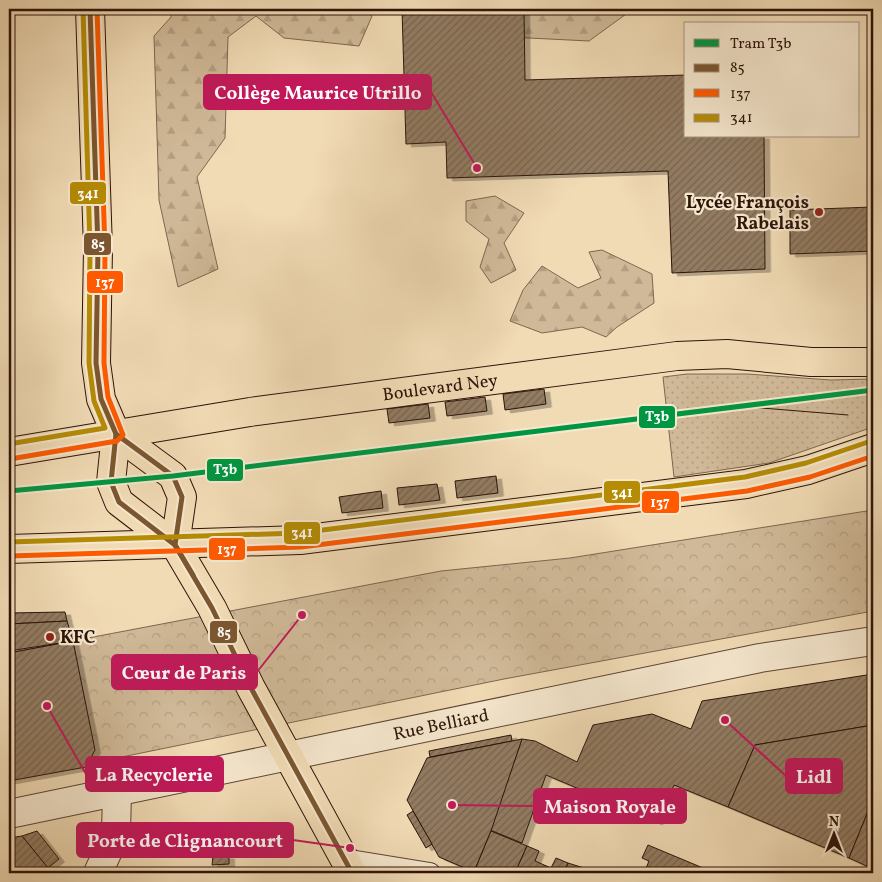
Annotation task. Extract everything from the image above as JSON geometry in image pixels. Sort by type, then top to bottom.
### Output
[{"type":"main road","points":[[90,9],[98,249],[96,363],[101,399],[116,434],[111,482],[119,502],[176,545],[212,608],[248,682],[348,866]]},
{"type":"main road","name":"Boulevard Ney","points":[[9,452],[250,412],[677,356],[727,354],[811,362],[873,362]]},
{"type":"main road","points":[[116,434],[173,476],[182,497],[176,545]]},
{"type":"main road","points":[[9,549],[300,540],[746,484],[808,470],[873,448]]},
{"type":"street","name":"Rue Belliard","points":[[9,814],[760,658],[873,640]]},
{"type":"street","points":[[98,873],[116,833],[116,792]]},
{"type":"lane","points":[[348,866],[430,873]]},
{"type":"green space","points":[[171,9],[365,9],[372,16],[359,46],[284,38],[256,16],[228,37],[225,138],[197,177],[218,269],[178,287],[159,200],[154,36],[171,17]]},
{"type":"green space","points":[[487,9],[633,9],[589,41],[489,36]]},
{"type":"green space","points":[[495,196],[524,213],[504,243],[516,270],[491,283],[480,267],[489,239],[466,221],[466,201]]},
{"type":"green space","points":[[602,250],[652,274],[654,303],[617,327],[606,337],[582,327],[542,333],[510,321],[523,290],[542,266],[578,288],[601,278],[589,252]]},
{"type":"green space","points":[[687,374],[747,374],[831,380],[873,379],[873,427],[769,463],[674,477],[663,377]]},
{"type":"green space","points":[[873,510],[873,611],[504,679],[9,780],[9,653],[441,571],[570,558]]},
{"type":"building","points":[[402,9],[524,9],[525,80],[684,75],[684,138],[764,138],[765,269],[672,273],[668,171],[447,178],[446,142],[406,144]]},
{"type":"building","points":[[873,207],[873,251],[790,254],[790,210]]},
{"type":"building","points":[[544,389],[546,404],[505,410],[503,394]]},
{"type":"building","points":[[485,397],[487,411],[447,416],[445,402]]},
{"type":"building","points":[[428,404],[430,418],[389,423],[387,409]]},
{"type":"building","points":[[496,476],[498,493],[457,498],[455,481]]},
{"type":"building","points":[[437,484],[440,500],[399,505],[397,488]]},
{"type":"building","points":[[381,491],[383,508],[342,513],[339,497]]},
{"type":"building","points":[[65,612],[67,621],[9,624],[9,613]]},
{"type":"building","points":[[67,621],[73,641],[9,651],[9,624]]},
{"type":"building","points":[[73,641],[95,750],[86,767],[9,781],[9,653]]},
{"type":"building","points":[[873,674],[873,725],[755,745],[728,807],[674,785],[657,822],[546,775],[522,843],[490,830],[522,739],[535,741],[577,762],[593,725],[652,714],[691,729],[702,701]]},
{"type":"building","points":[[873,725],[873,804],[871,804],[849,858],[728,807],[755,745]]},
{"type":"building","points":[[511,735],[512,741],[430,757],[429,751]]},
{"type":"building","points":[[522,739],[491,831],[474,872],[439,857],[407,800],[427,758]]},
{"type":"building","points":[[871,804],[873,804],[873,869],[849,858]]},
{"type":"building","points":[[413,811],[432,844],[426,848],[407,815]]},
{"type":"building","points":[[37,831],[59,859],[48,868],[22,836]]},
{"type":"building","points":[[491,831],[527,846],[515,873],[474,872]]},
{"type":"building","points":[[22,836],[52,873],[9,873],[9,838]]},
{"type":"building","points":[[648,845],[715,873],[644,873],[649,861],[642,858]]},
{"type":"building","points":[[527,846],[539,851],[535,861],[551,868],[556,858],[568,863],[564,873],[515,873]]},
{"type":"building","points":[[213,856],[229,856],[229,864],[212,865]]},
{"type":"building","points":[[568,863],[589,871],[588,873],[564,873]]},
{"type":"tram line","name":"T3b","points":[[9,491],[173,476],[873,390]]},
{"type":"tram line","points":[[737,406],[848,415]]},
{"type":"transit line","name":"341","points":[[9,444],[105,428],[94,401],[89,363],[90,249],[83,9]]},
{"type":"transit line","name":"85","points":[[90,9],[98,249],[96,363],[101,399],[116,434],[111,482],[119,502],[175,545],[212,608],[251,688],[352,873]]},
{"type":"transit line","name":"137","points":[[10,459],[117,441],[123,435],[108,397],[104,363],[105,249],[97,9]]},
{"type":"transit line","name":"85","points":[[116,434],[173,476],[182,497],[175,545],[193,575]]},
{"type":"transit line","name":"341","points":[[9,542],[299,533],[745,477],[806,463],[871,441]]},
{"type":"transit line","name":"137","points":[[9,556],[301,547],[747,491],[810,477],[873,456]]},
{"type":"place","name":"Collège Maurice Utrillo","points":[[477,168]]},
{"type":"place","name":"Lycée François Rabelais","points":[[819,212]]},
{"type":"place","name":"Cœur de Paris","points":[[302,615]]},
{"type":"place","name":"KFC","points":[[50,637]]},
{"type":"place","name":"La Recyclerie","points":[[47,706]]},
{"type":"place","name":"Lidl","points":[[725,720]]},
{"type":"place","name":"Maison Royale","points":[[452,805]]},
{"type":"place","name":"Porte de Clignancourt","points":[[350,848]]}]
